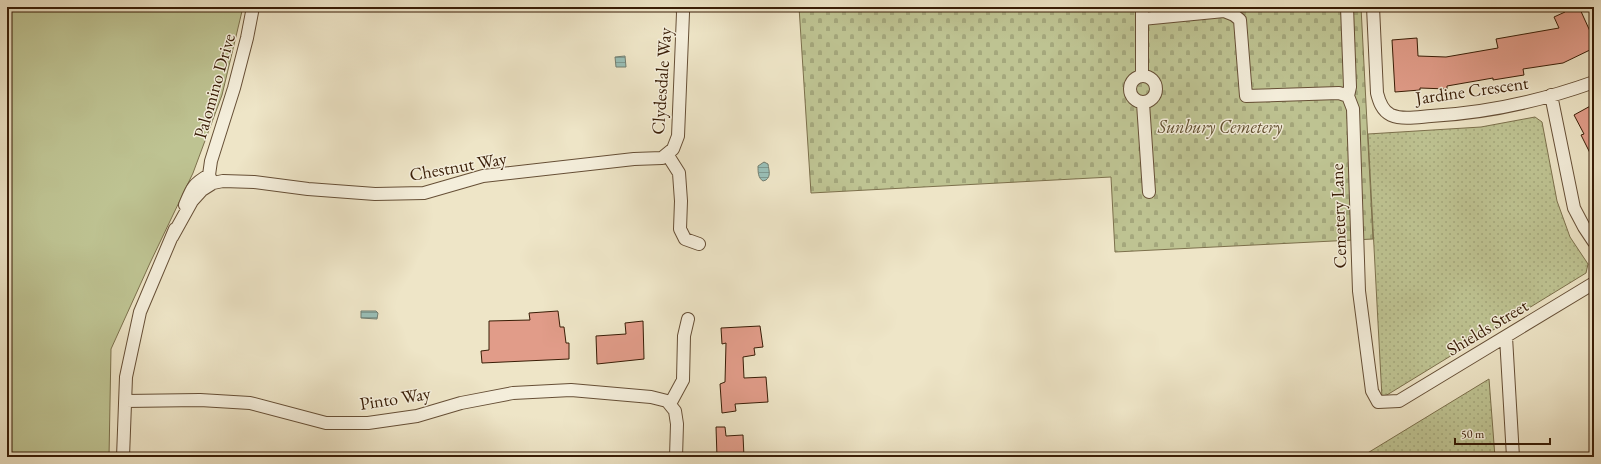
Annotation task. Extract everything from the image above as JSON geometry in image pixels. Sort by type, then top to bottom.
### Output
[{"type":"street","name":"Palomino Drive","points":[[211,179],[211,161],[236,81],[253,7]]},
{"type":"street","name":"Clydesdale Way","points":[[667,154],[673,149],[678,136],[682,7]]},
{"type":"street","name":"Cemetery Lane","points":[[1347,7],[1350,87],[1348,96],[1353,109],[1359,291],[1369,372],[1372,391],[1378,402],[1399,401]]},
{"type":"street","name":"Jardine Crescent","points":[[1372,7],[1377,93],[1380,105],[1390,115],[1407,118],[1452,115],[1509,107],[1594,82]]},
{"type":"street","points":[[1142,76],[1142,13],[1224,11],[1234,15],[1240,20],[1246,96],[1339,93],[1348,96]]},
{"type":"street","points":[[1142,76],[1152,79],[1155,82],[1157,92],[1152,100],[1143,103],[1135,100],[1130,92],[1131,83],[1138,77],[1142,76]]},
{"type":"street","points":[[1551,95],[1574,208],[1594,242]]},
{"type":"street","points":[[1143,103],[1149,192]]},
{"type":"street","name":"Chestnut Way","points":[[211,179],[232,177],[254,182],[308,190],[375,194],[424,193],[483,176],[634,159],[662,158],[667,154]]},
{"type":"street","points":[[667,154],[679,173],[680,229],[685,239],[699,244]]},
{"type":"street","points":[[123,457],[126,377],[140,312],[172,237],[192,201],[211,179]]},
{"type":"street","name":"Shields Street","points":[[1399,401],[1594,283]]},
{"type":"street","points":[[676,457],[678,424],[675,411],[670,404],[683,380],[684,336],[688,319]]},
{"type":"street","points":[[1506,337],[1513,457]]},
{"type":"street","name":"Pinto Way","points":[[125,401],[200,400],[250,403],[326,423],[361,423],[417,416],[461,403],[520,393],[571,390],[651,397],[667,401],[670,404]]},
{"type":"green space","points":[[7,7],[243,7],[222,95],[193,173],[111,349],[109,457],[7,457]]},
{"type":"green space","name":"Sunbury Cemetery","points":[[799,7],[1361,7],[1373,239],[1115,252],[1111,177],[811,193]]},
{"type":"green space","points":[[1535,117],[1542,122],[1557,201],[1570,237],[1588,264],[1586,273],[1382,398],[1368,134],[1481,127]]},
{"type":"green space","points":[[1489,379],[1495,457],[1361,457]]},
{"type":"water","points":[[625,56],[626,67],[616,67],[615,57]]},
{"type":"water","points":[[764,162],[768,164],[769,177],[763,181],[759,177],[758,166]]},
{"type":"water","points":[[361,311],[376,311],[378,313],[377,319],[361,318]]},
{"type":"building","points":[[1562,7],[1579,7],[1594,40],[1594,48],[1563,63],[1523,69],[1524,75],[1493,80],[1493,78],[1447,86],[1447,89],[1420,88],[1420,90],[1395,92],[1392,40],[1417,38],[1418,56],[1446,57],[1498,48],[1496,39],[1559,28],[1554,17],[1565,12]]},
{"type":"building","points":[[1594,104],[1594,161],[1581,135],[1584,134],[1574,115]]},
{"type":"building","points":[[558,311],[560,327],[564,327],[566,343],[569,343],[569,359],[482,363],[481,351],[489,350],[489,321],[530,320],[529,313]]},
{"type":"building","points":[[643,321],[644,359],[597,364],[596,336],[626,334],[625,323]]},
{"type":"building","points":[[760,326],[763,347],[754,348],[755,355],[743,357],[744,378],[766,377],[768,402],[735,404],[736,411],[722,413],[720,384],[725,382],[726,343],[722,344],[721,328]]},
{"type":"building","points":[[716,427],[725,427],[726,436],[743,435],[744,457],[717,457]]}]
